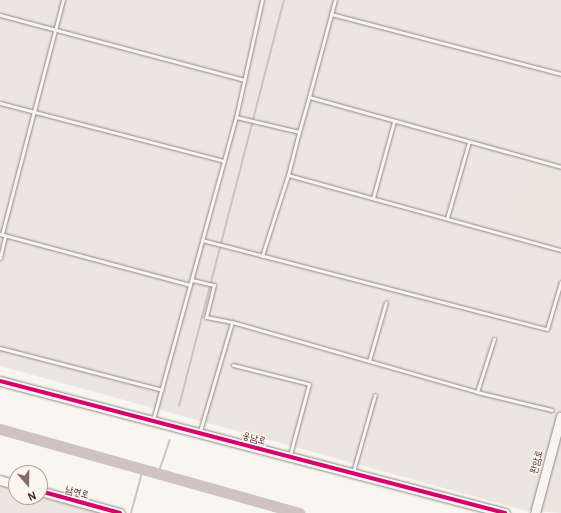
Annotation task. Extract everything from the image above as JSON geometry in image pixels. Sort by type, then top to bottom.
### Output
[{"type":"street","name":"웅남로","points":[[0,381],[505,513]]},
{"type":"street","name":"완암로","points":[[534,513],[561,416]]},
{"type":"street","name":"남면로","points":[[48,493],[120,513]]},
{"type":"lane","points":[[63,0],[1,234],[190,285]]},
{"type":"lane","points":[[153,422],[236,117],[262,0]]},
{"type":"lane","points":[[262,256],[288,175],[335,0]]},
{"type":"lane","points":[[332,14],[561,74]]},
{"type":"lane","points":[[0,15],[244,80]]},
{"type":"lane","points":[[309,97],[561,167]]},
{"type":"lane","points":[[0,103],[224,161]]},
{"type":"lane","points":[[236,117],[299,132]]},
{"type":"lane","points":[[373,198],[394,121]]},
{"type":"lane","points":[[447,218],[469,142]]},
{"type":"lane","points":[[288,175],[561,250]]},
{"type":"lane","points":[[0,258],[5,236]]},
{"type":"lane","points":[[202,240],[547,329],[561,282]]},
{"type":"lane","points":[[192,280],[214,285],[206,317],[232,322],[477,392],[552,410]]},
{"type":"lane","points":[[369,361],[386,302]]},
{"type":"lane","points":[[200,433],[232,322]]},
{"type":"lane","points":[[477,392],[494,339]]},
{"type":"lane","points":[[0,348],[162,390]]},
{"type":"lane","points":[[233,365],[309,384],[290,457]]},
{"type":"lane","points":[[353,473],[375,395]]},
{"type":"shaded area","points":[[0,0],[561,0],[561,513],[524,510],[0,366]]},
{"type":"shaded area","points":[[538,168],[561,174],[561,225],[556,242],[521,233],[526,215],[519,213],[529,183],[533,184]]},
{"type":"shaded area","points":[[561,469],[561,510],[556,509],[552,503]]},
{"type":"shaded area","points":[[0,486],[8,488],[8,505],[48,505],[48,499],[100,513],[0,513]]},
{"type":"waterway","points":[[179,406],[284,0]]},
{"type":"waterway","points":[[0,429],[299,513]]},
{"type":"waterway","points":[[158,474],[170,440]]},
{"type":"waterway","points":[[131,513],[143,469]]},
{"type":"cycle path","points":[[0,381],[505,513]]},
{"type":"cycle path","points":[[48,493],[120,513]]}]
